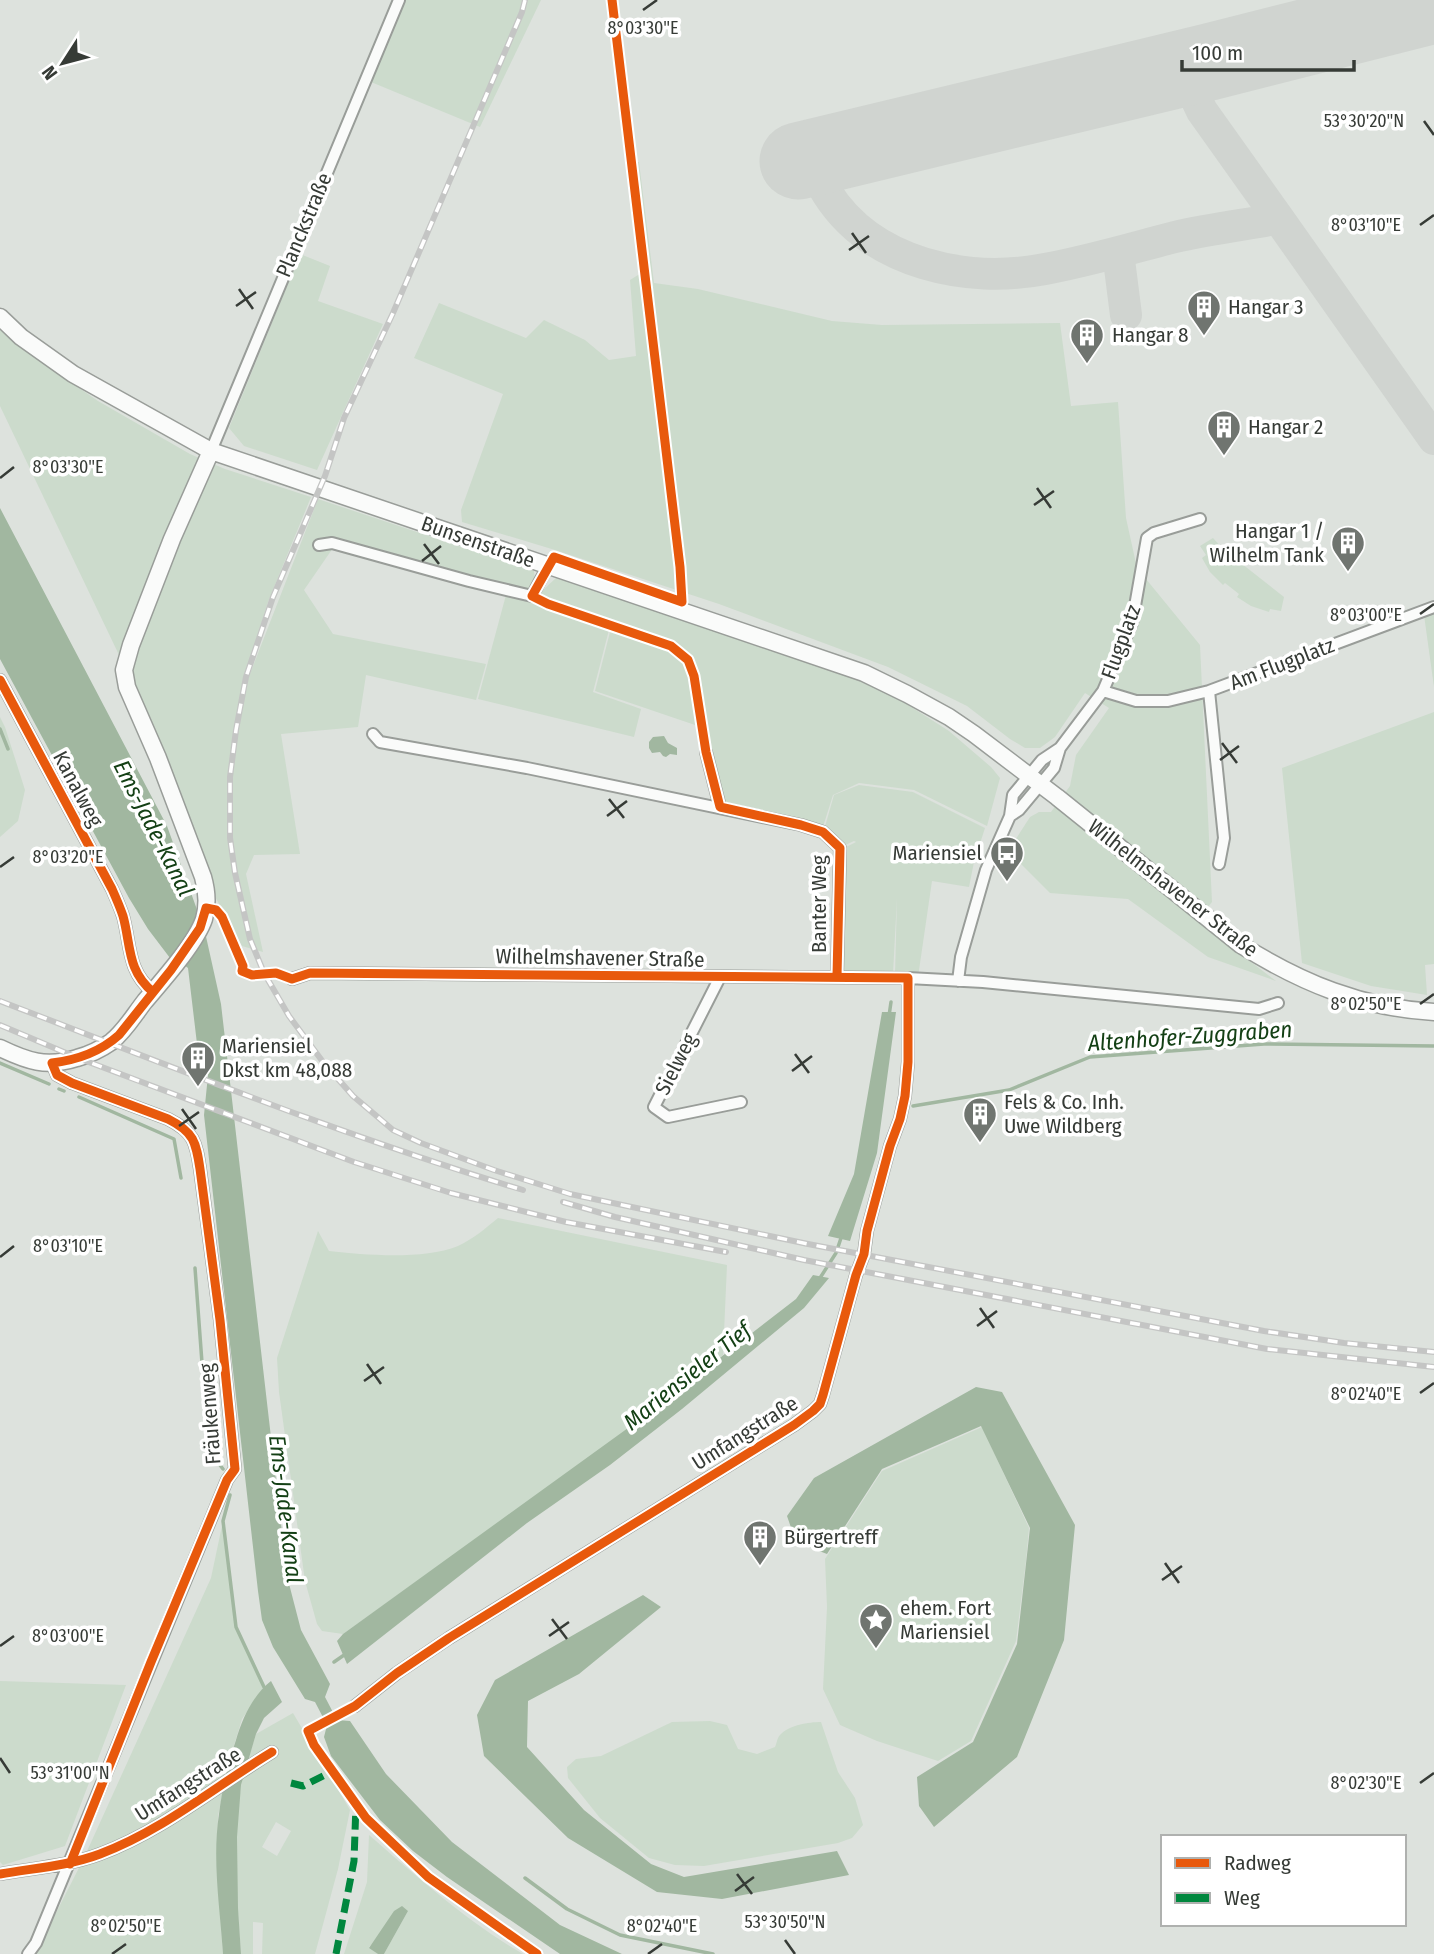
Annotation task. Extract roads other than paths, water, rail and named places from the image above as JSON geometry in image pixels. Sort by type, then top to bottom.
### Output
[{"type":"street","name":"Planckstraße","points":[[211,451],[399,0]]},
{"type":"street","name":"Bunsenstraße","points":[[0,317],[21,337],[73,374],[211,451],[864,673]]},
{"type":"street","points":[[0,1048],[24,1059],[52,1063],[78,1058],[110,1043],[171,970],[200,928],[207,895],[203,877],[158,758],[127,687],[124,670],[172,539],[211,451]]},
{"type":"street","name":"Flugplatz","points":[[1034,779],[1048,755],[1060,748],[1103,691],[1132,623],[1147,538],[1154,533],[1200,519]]},
{"type":"street","points":[[319,545],[332,543],[532,596],[548,566]]},
{"type":"street","name":"Am Flugplatz","points":[[1103,691],[1136,701],[1167,701],[1209,691],[1434,607]]},
{"type":"street","name":"Wilhelmshavener Straße","points":[[864,673],[949,717],[974,734],[1241,945],[1272,964],[1335,993],[1389,1007],[1434,1012]]},
{"type":"street","name":"Kanalweg","points":[[0,680],[112,890],[123,915],[131,960],[141,981],[153,992]]},
{"type":"street","points":[[1209,691],[1224,838],[1219,864]]},
{"type":"street","name":"Banter Weg","points":[[373,734],[380,742],[720,807],[823,832],[840,848],[837,976]]},
{"type":"street","points":[[706,752],[720,807]]},
{"type":"street","points":[[958,981],[961,957],[986,870],[1010,816],[1013,795],[1034,779]]},
{"type":"street","name":"Wilhelmshavener Straße","points":[[292,979],[310,973],[837,976],[958,981],[1259,1009],[1278,1003]]},
{"type":"street","name":"Sielweg","points":[[720,977],[649,1109],[667,1117],[741,1102]]},
{"type":"street","name":"Umfangstraße","points":[[355,1706],[397,1673],[449,1638],[794,1425],[820,1404],[903,1108],[908,1062],[908,978]]},
{"type":"street","name":"Fräukenweg","points":[[28,1954],[36,1943],[70,1864],[217,1504],[235,1469],[213,1265],[197,1149],[191,1135],[183,1126],[168,1119],[72,1083],[57,1074],[52,1063]]},
{"type":"street","name":"Umfangstraße","points":[[0,1874],[70,1864],[102,1853],[162,1825],[272,1752]]},
{"type":"water","name":"Ems-Jade-Kanal","points":[[0,508],[167,826],[205,932],[221,1004],[287,1576],[301,1630],[330,1684],[325,1697],[337,1720],[350,1721],[386,1774],[452,1842],[560,1925],[622,1954],[560,1954],[413,1851],[380,1820],[331,1756],[324,1737],[327,1725],[315,1702],[305,1699],[273,1647],[262,1620],[258,1591],[204,1115],[208,1075],[200,1069],[188,968],[173,956],[170,958],[129,898],[0,659]]},
{"type":"water","points":[[664,736],[668,743],[677,748],[677,755],[670,754],[666,757],[660,752],[652,753],[649,742],[653,737]]},
{"type":"water","points":[[882,1012],[896,1012],[877,1153],[850,1241],[828,1236],[854,1174]]},
{"type":"water","points":[[813,1275],[829,1278],[804,1308],[682,1409],[610,1465],[527,1523],[347,1664],[337,1641],[343,1634],[646,1415],[796,1299]]},
{"type":"water","points":[[976,1387],[1002,1392],[1075,1525],[1064,1640],[1017,1757],[934,1827],[919,1806],[917,1777],[973,1742],[1017,1644],[1030,1528],[981,1426],[882,1469],[827,1554],[796,1542],[787,1516],[814,1478]]},
{"type":"water","points":[[643,1595],[661,1607],[579,1674],[528,1701],[527,1747],[584,1810],[651,1864],[684,1877],[837,1851],[849,1875],[722,1899],[657,1892],[568,1838],[484,1756],[477,1715],[495,1680]]},
{"type":"water","points":[[271,1681],[282,1702],[264,1718],[256,1734],[241,1785],[237,1837],[241,1954],[223,1954],[216,1849],[222,1795],[241,1724],[254,1700]]},
{"type":"water","points":[[402,1906],[408,1911],[384,1954],[378,1954],[369,1948],[394,1911]]},
{"type":"waterway","points":[[0,729],[8,749]]},
{"type":"waterway","name":"Mariensieler Tief","points":[[889,1016],[891,1002]]},
{"type":"waterway","name":"Altenhofer-Zuggraben","points":[[913,1106],[1009,1090],[1090,1057],[1264,1044],[1434,1046]]},
{"type":"waterway","points":[[0,1063],[49,1084]]},
{"type":"waterway","points":[[59,1089],[64,1091]]},
{"type":"waterway","points":[[79,1097],[174,1139],[181,1178]]},
{"type":"waterway","name":"Mariensieler Tief","points":[[820,1278],[836,1253],[842,1235]]},
{"type":"waterway","points":[[195,1268],[204,1390],[213,1456],[223,1469]]},
{"type":"waterway","points":[[230,1495],[223,1521],[236,1627],[264,1687]]},
{"type":"waterway","name":"Mariensieler Tief","points":[[334,1662],[347,1653]]},
{"type":"waterway","points":[[525,1878],[567,1909],[620,1935],[713,1954]]},
{"type":"railway","points":[[525,0],[393,313],[344,418],[325,476],[273,597],[246,677],[230,777],[230,838],[250,939],[264,973],[289,1016],[323,1062],[353,1096],[393,1130],[494,1170],[570,1194],[808,1244],[1264,1331],[1344,1343],[1434,1352]]},
{"type":"railway","points":[[0,1001],[325,1124],[523,1190]]},
{"type":"railway","points":[[0,1025],[78,1058],[354,1162],[451,1193],[566,1222],[726,1252]]},
{"type":"railway","points":[[563,1202],[615,1217],[804,1260],[1267,1349],[1434,1367]]},
{"type":"place","name":"Hangar 3","points":[[1204,337]]},
{"type":"place","name":"Hangar 8","points":[[1087,365]]},
{"type":"place","name":"Hangar 2","points":[[1224,457]]},
{"type":"place","name":"Hangar 1 / Wilhelm Tank","points":[[1348,573]]},
{"type":"place","name":"Mariensiel","points":[[1007,883]]},
{"type":"place","name":"Mariensiel Dkst km 48,088","points":[[198,1088]]},
{"type":"place","name":"Fels & Co. Inh. Uwe Wildberg","points":[[980,1144]]},
{"type":"place","name":"Bürgertreff","points":[[760,1567]]},
{"type":"place","name":"ehem. Fort Mariensiel","points":[[876,1650]]}]
